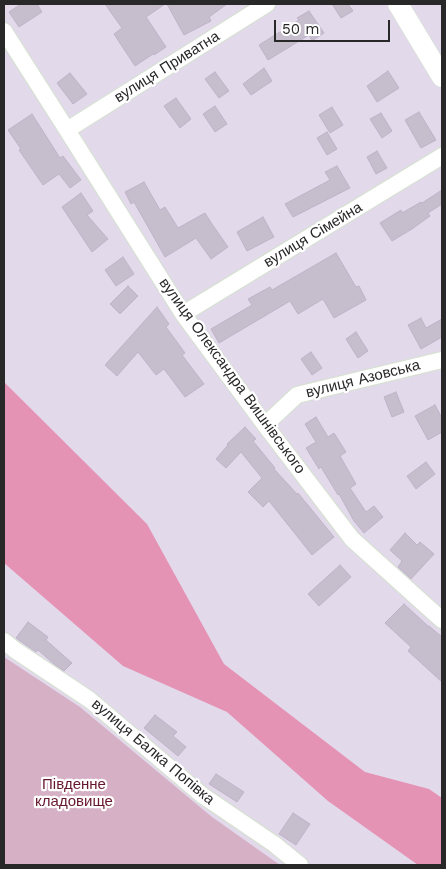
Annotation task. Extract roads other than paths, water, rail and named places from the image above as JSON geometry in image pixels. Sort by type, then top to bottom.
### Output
[{"type":"street","name":"вулиця Приватна","points":[[67,130],[267,4]]},
{"type":"street","points":[[398,4],[442,77]]},
{"type":"street","name":"вулиця Олександра Вишнівського","points":[[4,31],[183,314],[265,425],[352,539],[442,620]]},
{"type":"street","name":"вулиця Сімейна","points":[[183,314],[442,156]]},
{"type":"street","name":"вулиця Азовська","points":[[265,425],[298,395],[442,360]]},
{"type":"street","name":"вулиця Балка Попівка","points":[[4,641],[90,700],[202,795],[274,844],[300,865]]},
{"type":"park label","name":"Південне кладовище","points":[[74,794]]}]
